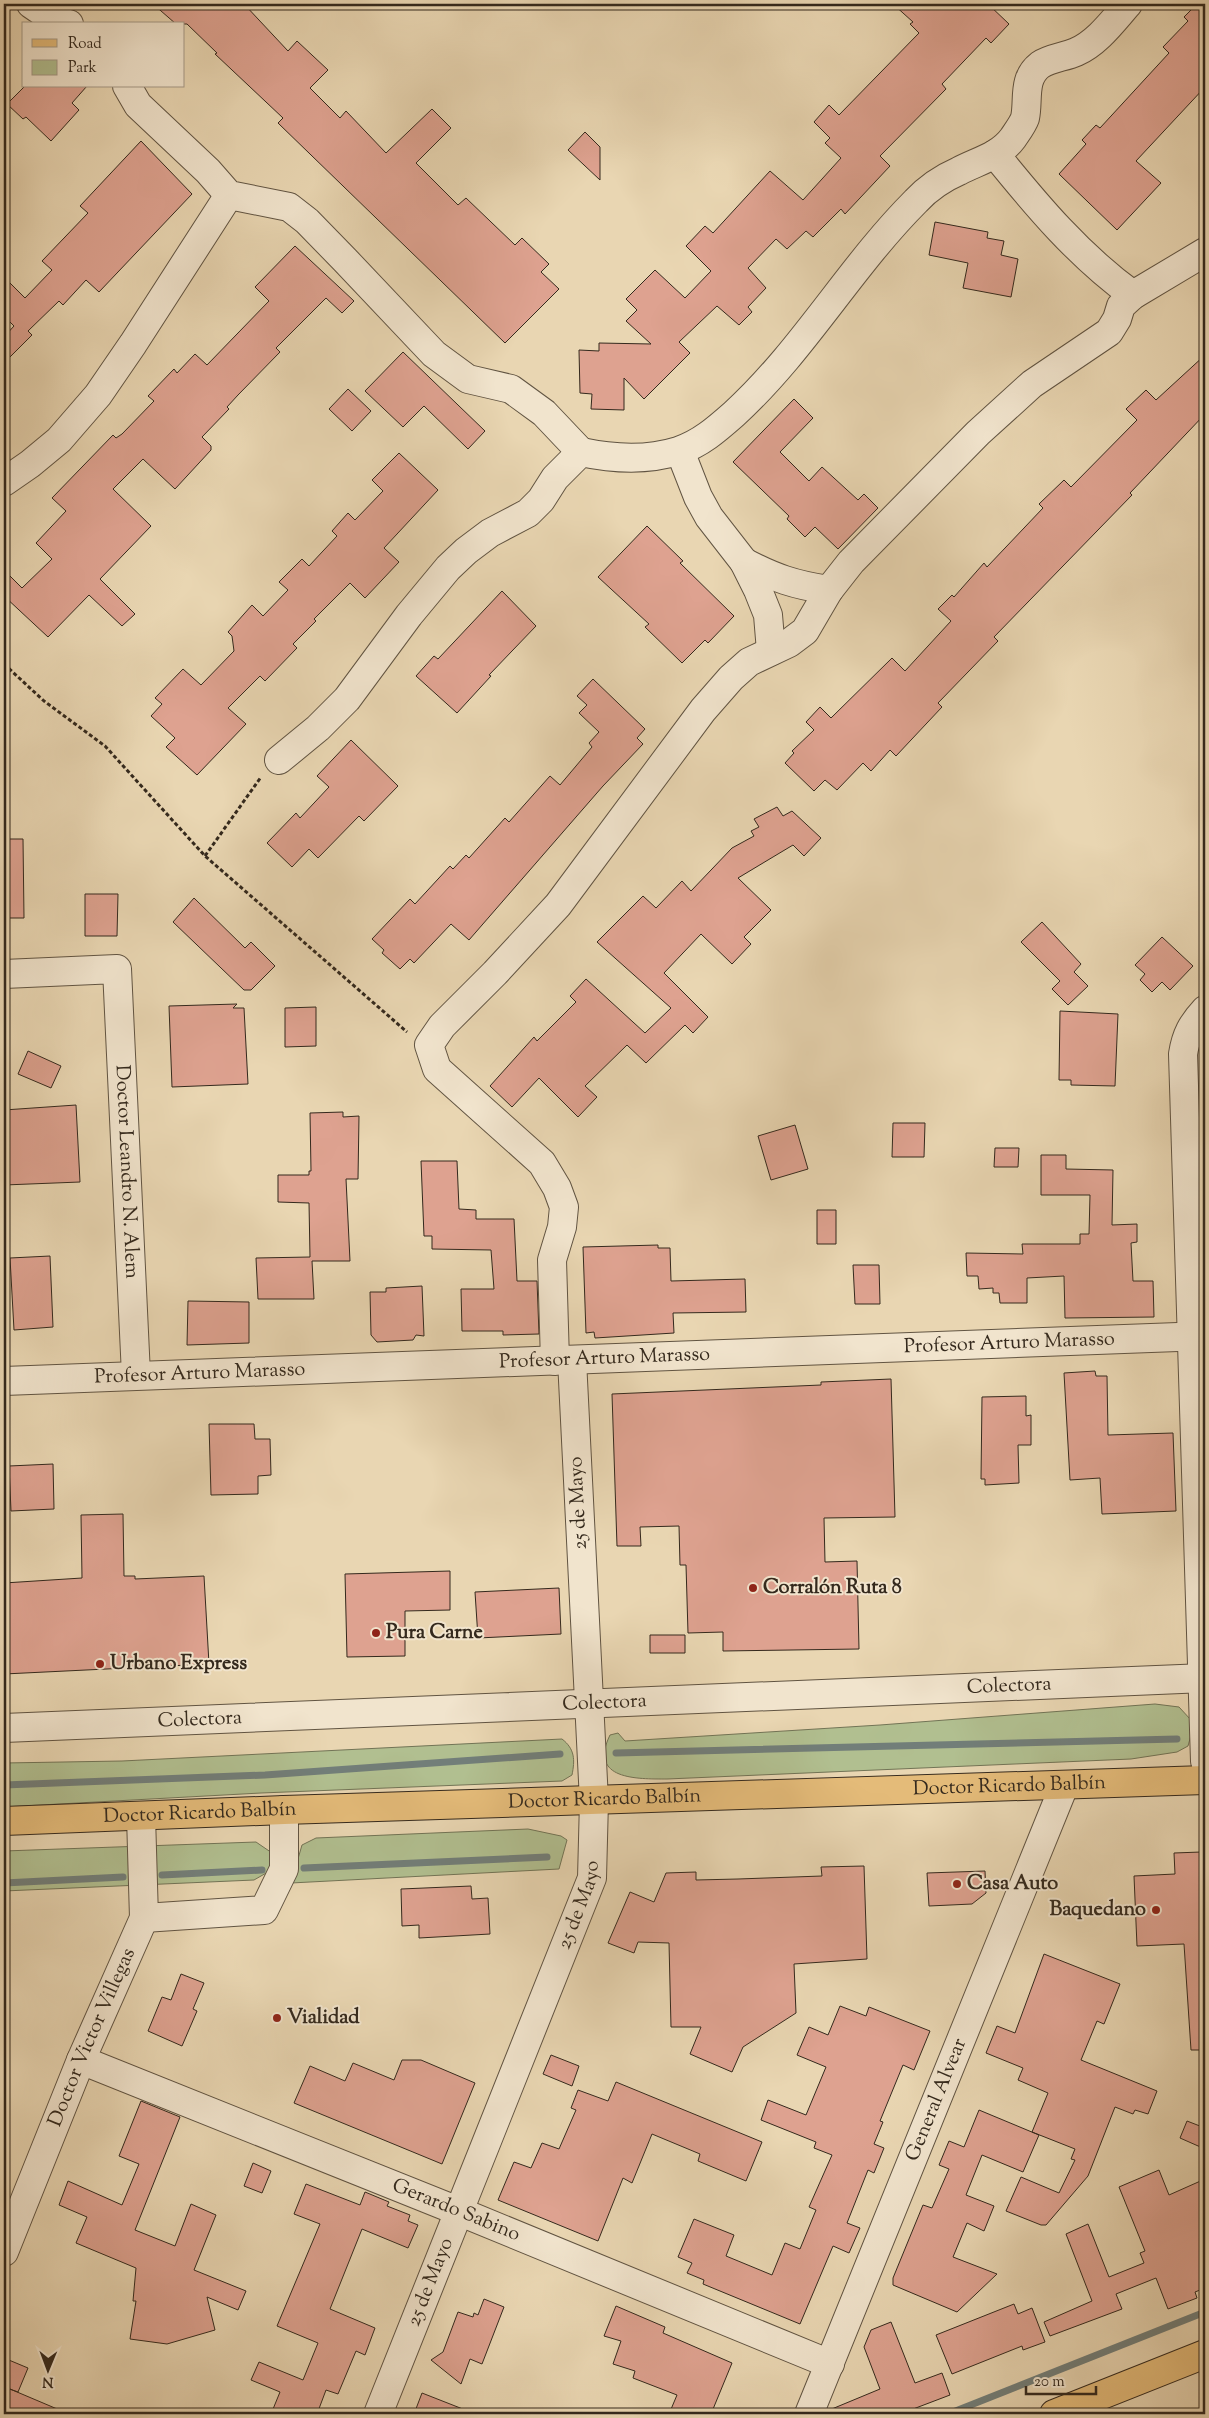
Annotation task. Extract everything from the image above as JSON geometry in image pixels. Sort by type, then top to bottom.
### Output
[{"type":"main road","name":"Doctor Ricardo Balbín","points":[[4,1821],[1205,1780]]},
{"type":"main road","points":[[1054,2414],[1205,2354]]},
{"type":"street","points":[[31,4],[54,19],[63,22]]},
{"type":"street","points":[[128,88],[138,105],[208,171],[229,195],[289,208],[307,221],[434,354],[468,379],[511,388],[544,413],[581,452],[625,459],[654,457],[680,451],[710,435],[746,403],[783,363],[868,255],[917,200],[932,186],[960,170],[995,154],[1013,139],[1024,118],[1029,79],[1040,65],[1076,52],[1091,43],[1128,4]]},
{"type":"street","points":[[995,154],[1049,220],[1105,275],[1133,295]]},
{"type":"street","points":[[4,482],[30,464],[58,440],[98,395],[229,195]]},
{"type":"street","points":[[429,1045],[442,1026],[495,973],[558,905],[708,703],[731,678],[749,662],[789,643],[805,631],[829,590],[879,531],[978,433],[1032,384],[1109,332],[1117,320],[1121,306],[1133,295],[1205,252]]},
{"type":"street","points":[[680,451],[698,497],[709,517],[744,562],[768,615],[771,651]]},
{"type":"street","points":[[279,760],[318,728],[347,699],[409,615],[448,568],[466,550],[490,533],[528,513],[541,500],[555,478],[581,452]]},
{"type":"street","points":[[744,562],[772,577],[799,586],[829,590]]},
{"type":"street","name":"Doctor Leandro N. Alem","points":[[4,974],[117,969],[136,1375]]},
{"type":"street","points":[[1205,1010],[1196,1020],[1186,1037],[1183,1054],[1199,1336],[1205,1760]]},
{"type":"street","name":"25 de Mayo","points":[[378,2414],[592,1878],[594,1801],[589,1703],[563,1361],[552,1326],[552,1260],[562,1227],[564,1207],[557,1188],[542,1163],[437,1069],[429,1045]]},
{"type":"street","name":"Profesor Arturo Marasso","points":[[4,1381],[1199,1336]]},
{"type":"street","name":"Colectora","points":[[4,1728],[1204,1678]]},
{"type":"street","name":"General Alvear","points":[[809,2414],[1064,1786]]},
{"type":"street","points":[[144,1918],[264,1910],[284,1869],[284,1810]]},
{"type":"street","name":"Doctor Victor Villegas","points":[[4,2252],[81,2060],[144,1918],[141,1816]]},
{"type":"street","name":"Gerardo Sabino","points":[[81,2060],[458,2210],[830,2364]]},
{"type":"path","points":[[4,664],[44,701],[105,746],[205,856],[419,1042],[429,1045]]},
{"type":"path","points":[[205,856],[263,774],[279,760]]},
{"type":"green space","points":[[1155,1704],[1179,1707],[1191,1720],[1191,1735],[1188,1746],[1177,1752],[1131,1759],[667,1779],[630,1777],[619,1774],[610,1769],[605,1761],[605,1750],[610,1735],[618,1733],[625,1741],[880,1725]]},
{"type":"green space","points":[[562,1739],[572,1751],[574,1764],[572,1775],[562,1781],[261,1793],[4,1807],[4,1763],[122,1761]]},
{"type":"green space","points":[[528,1829],[561,1836],[567,1840],[559,1869],[291,1883],[302,1845],[316,1838]]},
{"type":"green space","points":[[256,1842],[275,1855],[268,1872],[254,1880],[4,1891],[4,1851]]},
{"type":"building","points":[[153,4],[244,4],[288,51],[297,41],[328,70],[310,88],[340,118],[346,111],[386,153],[432,109],[451,128],[416,163],[458,205],[466,198],[515,245],[522,238],[549,264],[541,272],[559,289],[505,343],[278,123],[283,118],[215,54],[217,53],[185,22],[174,22]]},
{"type":"building","points":[[893,4],[988,4],[1009,24],[991,43],[986,38],[942,84],[946,89],[880,156],[890,166],[845,214],[841,209],[813,237],[806,231],[787,249],[776,239],[748,268],[766,288],[748,307],[752,312],[739,325],[717,306],[679,342],[690,353],[644,399],[624,378],[624,410],[591,409],[592,394],[580,393],[579,350],[599,351],[599,343],[651,344],[626,321],[637,310],[626,299],[655,270],[685,298],[711,271],[686,246],[705,226],[713,233],[770,171],[803,200],[841,158],[825,143],[830,138],[814,122],[829,105],[839,115],[919,33],[910,24],[913,22]]},
{"type":"building","points":[[1197,4],[1205,4],[1205,87],[1136,161],[1161,183],[1117,230],[1059,174],[1086,144],[1082,140],[1096,125],[1100,128],[1169,53],[1163,47],[1188,21],[1184,17]]},
{"type":"building","points":[[23,88],[85,88],[72,103],[79,110],[51,141],[26,117],[23,119],[7,104]]},
{"type":"building","points":[[585,132],[600,147],[600,180],[568,150]]},
{"type":"building","points":[[141,141],[192,194],[99,292],[86,280],[63,305],[59,301],[28,331],[32,335],[4,363],[4,337],[14,326],[4,316],[4,277],[25,298],[52,270],[42,261],[88,213],[80,206]]},
{"type":"building","points":[[935,222],[988,232],[987,238],[1004,241],[1001,255],[1018,259],[1011,297],[963,288],[968,263],[929,255]]},
{"type":"building","points":[[295,246],[354,301],[342,313],[326,298],[276,348],[280,352],[238,395],[227,407],[229,409],[202,437],[211,446],[211,450],[175,489],[143,459],[113,489],[151,526],[100,579],[135,614],[122,626],[89,595],[48,637],[4,596],[4,570],[22,588],[52,559],[36,543],[66,511],[52,498],[113,435],[116,438],[122,434],[154,401],[148,396],[174,369],[177,373],[195,354],[207,365],[269,301],[255,287]]},
{"type":"building","points":[[403,352],[485,431],[468,449],[424,406],[403,427],[365,391]]},
{"type":"building","points":[[1205,355],[1205,414],[1130,493],[1132,495],[994,637],[998,641],[938,703],[942,707],[896,756],[890,750],[871,771],[863,763],[837,790],[825,780],[814,791],[785,763],[794,753],[792,751],[814,730],[806,722],[820,707],[831,718],[892,658],[905,671],[951,621],[938,609],[952,595],[954,597],[984,563],[987,567],[1043,508],[1039,504],[1064,480],[1071,487],[1137,420],[1126,409],[1146,390],[1156,400]]},
{"type":"building","points":[[348,389],[371,411],[352,431],[329,409]]},
{"type":"building","points":[[794,399],[813,418],[780,452],[809,481],[822,467],[858,500],[864,494],[878,508],[838,549],[815,527],[805,537],[787,519],[789,516],[733,462]]},
{"type":"building","points":[[399,453],[438,490],[384,548],[399,562],[365,598],[350,583],[314,619],[316,621],[293,644],[297,648],[265,681],[260,676],[228,708],[246,724],[197,775],[166,747],[175,738],[151,716],[162,704],[155,698],[183,669],[201,685],[234,651],[232,636],[228,632],[252,605],[263,616],[288,590],[279,582],[302,559],[309,566],[337,536],[332,531],[348,513],[355,520],[383,491],[372,480]]},
{"type":"building","points":[[647,526],[683,561],[680,563],[734,616],[708,643],[705,640],[682,663],[645,627],[649,624],[598,577]]},
{"type":"building","points":[[502,591],[536,626],[489,675],[491,676],[457,713],[416,676],[434,656],[438,659]]},
{"type":"building","points":[[593,679],[645,729],[637,738],[643,744],[603,786],[469,940],[451,924],[414,963],[410,959],[400,969],[382,953],[384,950],[372,939],[410,899],[415,904],[450,866],[453,869],[466,855],[469,858],[505,818],[509,822],[550,776],[560,785],[592,747],[589,743],[599,732],[579,713],[587,705],[577,696]]},
{"type":"building","points":[[351,740],[398,786],[364,821],[359,816],[318,858],[309,849],[292,867],[267,843],[296,813],[300,818],[329,787],[317,776]]},
{"type":"building","points":[[777,807],[783,816],[792,811],[821,838],[804,856],[793,845],[738,878],[771,910],[744,937],[751,944],[732,964],[701,934],[664,973],[708,1017],[693,1033],[685,1025],[646,1063],[627,1045],[585,1086],[597,1097],[578,1117],[539,1078],[512,1107],[490,1086],[534,1037],[537,1041],[576,1002],[570,996],[586,979],[645,1033],[671,1008],[597,942],[643,896],[656,908],[682,881],[691,891],[732,848],[754,836],[751,831],[759,827],[754,819]]},
{"type":"building","points":[[4,839],[23,839],[24,918],[4,918]]},
{"type":"building","points":[[85,894],[118,894],[117,936],[85,936]]},
{"type":"building","points":[[194,898],[245,948],[251,942],[275,966],[251,990],[244,990],[173,922]]},
{"type":"building","points":[[1042,922],[1081,964],[1074,972],[1088,986],[1068,1005],[1052,989],[1060,981],[1021,942]]},
{"type":"building","points":[[1162,937],[1193,966],[1170,990],[1162,982],[1152,992],[1140,980],[1145,974],[1135,965]]},
{"type":"building","points":[[237,1004],[233,1008],[244,1008],[248,1084],[172,1087],[169,1006]]},
{"type":"building","points":[[316,1007],[316,1046],[285,1047],[285,1008]]},
{"type":"building","points":[[1060,1011],[1118,1014],[1115,1086],[1071,1085],[1071,1080],[1059,1080]]},
{"type":"building","points":[[28,1051],[61,1066],[51,1088],[18,1074]]},
{"type":"building","points":[[76,1105],[80,1182],[4,1185],[4,1110]]},
{"type":"building","points":[[343,1112],[343,1117],[359,1116],[358,1179],[346,1179],[350,1261],[312,1261],[314,1299],[258,1299],[256,1258],[310,1257],[309,1203],[278,1202],[278,1175],[309,1175],[309,1171],[311,1171],[310,1113]]},
{"type":"building","points":[[893,1123],[925,1123],[924,1157],[892,1157]]},
{"type":"building","points":[[795,1125],[808,1169],[771,1180],[758,1136]]},
{"type":"building","points":[[995,1148],[1019,1148],[1018,1167],[994,1167]]},
{"type":"building","points":[[1041,1155],[1066,1155],[1066,1169],[1113,1170],[1112,1225],[1137,1224],[1137,1242],[1131,1243],[1133,1281],[1153,1281],[1154,1317],[1065,1318],[1064,1276],[1027,1278],[1027,1303],[1000,1303],[999,1293],[993,1293],[993,1288],[979,1289],[978,1276],[967,1276],[966,1253],[1023,1254],[1022,1244],[1080,1244],[1080,1234],[1089,1234],[1090,1195],[1041,1195]]},
{"type":"building","points":[[421,1161],[457,1161],[459,1209],[476,1210],[476,1219],[514,1219],[517,1281],[537,1281],[539,1334],[503,1335],[503,1331],[462,1331],[461,1289],[494,1289],[491,1250],[432,1249],[432,1236],[424,1236]]},
{"type":"building","points":[[817,1210],[836,1210],[836,1244],[817,1244]]},
{"type":"building","points":[[658,1245],[658,1248],[670,1248],[671,1281],[745,1279],[746,1312],[673,1313],[674,1333],[595,1338],[594,1332],[586,1333],[583,1247]]},
{"type":"building","points":[[50,1256],[53,1327],[14,1330],[10,1258]]},
{"type":"building","points":[[853,1265],[879,1265],[880,1304],[855,1304]]},
{"type":"building","points":[[422,1286],[424,1336],[416,1335],[413,1340],[377,1342],[371,1335],[370,1292],[386,1292],[386,1288]]},
{"type":"building","points":[[188,1301],[249,1302],[249,1343],[187,1345]]},
{"type":"building","points":[[1095,1371],[1096,1376],[1107,1376],[1108,1435],[1173,1433],[1176,1511],[1102,1514],[1100,1478],[1070,1480],[1064,1373]]},
{"type":"building","points":[[891,1379],[895,1517],[824,1518],[825,1562],[857,1561],[859,1649],[723,1651],[723,1632],[688,1633],[686,1565],[680,1565],[679,1526],[640,1527],[641,1546],[617,1546],[612,1394],[821,1385],[821,1382]]},
{"type":"building","points":[[1026,1396],[1026,1416],[1031,1415],[1031,1445],[1018,1445],[1019,1483],[985,1485],[985,1479],[981,1479],[982,1397]]},
{"type":"building","points":[[209,1424],[254,1424],[255,1439],[270,1439],[271,1475],[258,1476],[258,1494],[211,1495]]},
{"type":"building","points":[[53,1464],[54,1509],[11,1511],[9,1466]]},
{"type":"building","points":[[123,1514],[124,1576],[135,1576],[135,1579],[204,1576],[209,1664],[4,1674],[4,1583],[82,1578],[81,1515]]},
{"type":"building","name":"Pura Carne","points":[[450,1571],[450,1610],[405,1611],[405,1656],[347,1657],[345,1574]]},
{"type":"building","points":[[559,1588],[561,1634],[478,1638],[475,1592]]},
{"type":"building","points":[[650,1635],[685,1635],[685,1653],[650,1653]]},
{"type":"building","points":[[1201,1852],[1205,1924],[1205,2050],[1191,2050],[1184,1944],[1137,1946],[1134,1876],[1175,1874],[1174,1853]]},
{"type":"building","points":[[864,1866],[867,1959],[794,1964],[796,2013],[743,2047],[732,2072],[690,2054],[701,2027],[671,2027],[669,1943],[638,1942],[634,1953],[608,1943],[630,1892],[654,1902],[666,1873],[696,1872],[696,1880],[738,1879],[822,1876],[821,1867]]},
{"type":"building","points":[[985,1871],[986,1893],[972,1904],[929,1906],[927,1873]]},
{"type":"building","points":[[471,1886],[472,1899],[488,1898],[490,1934],[419,1938],[419,1925],[402,1926],[401,1889]]},
{"type":"building","points":[[1044,1954],[1120,1984],[1104,2024],[1097,2021],[1081,2060],[1157,2091],[1148,2114],[1135,2110],[1133,2114],[1115,2107],[1088,2176],[1046,2225],[1041,2225],[1006,2211],[1021,2177],[1059,2193],[1075,2160],[1071,2159],[1075,2149],[1032,2132],[1048,2093],[1018,2080],[1023,2068],[986,2053],[997,2026],[1015,2033]]},
{"type":"building","points":[[181,1974],[204,1983],[193,2009],[197,2011],[182,2046],[148,2031],[162,1997],[171,2000]]},
{"type":"building","points":[[840,2006],[866,2016],[869,2007],[930,2031],[914,2070],[903,2065],[880,2121],[883,2122],[874,2144],[884,2148],[874,2173],[868,2170],[847,2223],[860,2228],[849,2253],[833,2246],[800,2324],[703,2284],[704,2280],[687,2273],[692,2263],[678,2257],[694,2219],[734,2235],[726,2256],[772,2275],[785,2243],[800,2249],[816,2210],[809,2207],[832,2155],[814,2148],[816,2142],[761,2120],[768,2100],[806,2115],[826,2067],[797,2055],[809,2027],[828,2035]]},
{"type":"building","points":[[551,2055],[579,2066],[572,2086],[543,2074]]},
{"type":"building","points":[[402,2060],[421,2060],[475,2083],[442,2164],[294,2103],[310,2066],[345,2081],[353,2063],[394,2080]]},
{"type":"building","points":[[616,2082],[762,2142],[746,2181],[698,2161],[700,2154],[652,2134],[632,2183],[623,2178],[598,2241],[498,2200],[514,2162],[531,2168],[542,2143],[559,2149],[576,2110],[571,2108],[578,2090],[608,2101]]},
{"type":"building","points":[[141,2101],[180,2117],[135,2230],[175,2246],[191,2204],[216,2215],[194,2270],[246,2291],[238,2310],[207,2297],[215,2330],[167,2344],[130,2339],[136,2301],[133,2301],[136,2268],[76,2243],[87,2217],[59,2205],[68,2181],[122,2205],[139,2164],[119,2156]]},
{"type":"building","points":[[979,2110],[1039,2135],[1023,2172],[982,2155],[966,2195],[994,2206],[984,2231],[967,2223],[953,2257],[997,2274],[957,2312],[893,2285],[893,2278],[923,2205],[932,2208],[949,2169],[939,2165],[949,2141],[964,2147]]},
{"type":"building","points":[[1187,2121],[1205,2128],[1205,2149],[1180,2138]]},
{"type":"building","points":[[253,2163],[271,2171],[262,2193],[244,2186]]},
{"type":"building","points":[[1159,2170],[1169,2195],[1205,2179],[1205,2288],[1195,2292],[1197,2298],[1168,2309],[1156,2278],[1116,2294],[1122,2309],[1050,2336],[1044,2322],[1092,2301],[1066,2234],[1088,2224],[1109,2277],[1144,2263],[1140,2253],[1145,2251],[1119,2187]]},
{"type":"building","points":[[306,2184],[360,2205],[365,2192],[389,2202],[387,2206],[410,2215],[408,2221],[418,2225],[408,2248],[362,2229],[330,2309],[375,2328],[365,2355],[356,2351],[338,2394],[326,2390],[317,2414],[271,2414],[280,2392],[251,2380],[259,2362],[303,2380],[318,2343],[277,2326],[320,2224],[294,2214]]},
{"type":"building","points":[[484,2299],[504,2307],[482,2364],[470,2359],[461,2384],[431,2360],[443,2352],[458,2312],[473,2317],[474,2313],[478,2315]]},
{"type":"building","points":[[1014,2304],[1018,2314],[1032,2308],[1045,2342],[1023,2350],[1022,2346],[952,2374],[936,2335]]},
{"type":"building","points":[[616,2306],[665,2327],[663,2333],[732,2363],[711,2414],[669,2414],[677,2395],[633,2378],[635,2371],[613,2364],[621,2341],[604,2336]]},
{"type":"building","points":[[891,2322],[915,2383],[942,2373],[950,2395],[900,2414],[826,2414],[827,2411],[880,2389],[864,2347],[871,2330]]},
{"type":"building","points":[[4,2358],[28,2368],[18,2392],[4,2387]]},
{"type":"building","points":[[10,2389],[69,2414],[4,2414],[4,2403]]},
{"type":"building","points":[[422,2393],[473,2413],[473,2414],[414,2414]]},
{"type":"waterway","points":[[616,1753],[1177,1739]]},
{"type":"waterway","points":[[4,1785],[265,1775],[560,1754]]},
{"type":"waterway","points":[[304,1868],[547,1857]]},
{"type":"waterway","points":[[162,1875],[262,1870]]},
{"type":"waterway","points":[[4,1883],[123,1877]]},
{"type":"waterway","points":[[948,2414],[1205,2312]]},
{"type":"place","name":"Corralón Ruta 8","points":[[753,1588]]},
{"type":"place","name":"Pura Carne","points":[[376,1633]]},
{"type":"place","name":"Urbano Express","points":[[100,1664]]},
{"type":"place","name":"Casa Auto","points":[[957,1884]]},
{"type":"place","name":"Baquedano","points":[[1156,1910]]},
{"type":"place","name":"Vialidad","points":[[277,2018]]}]
